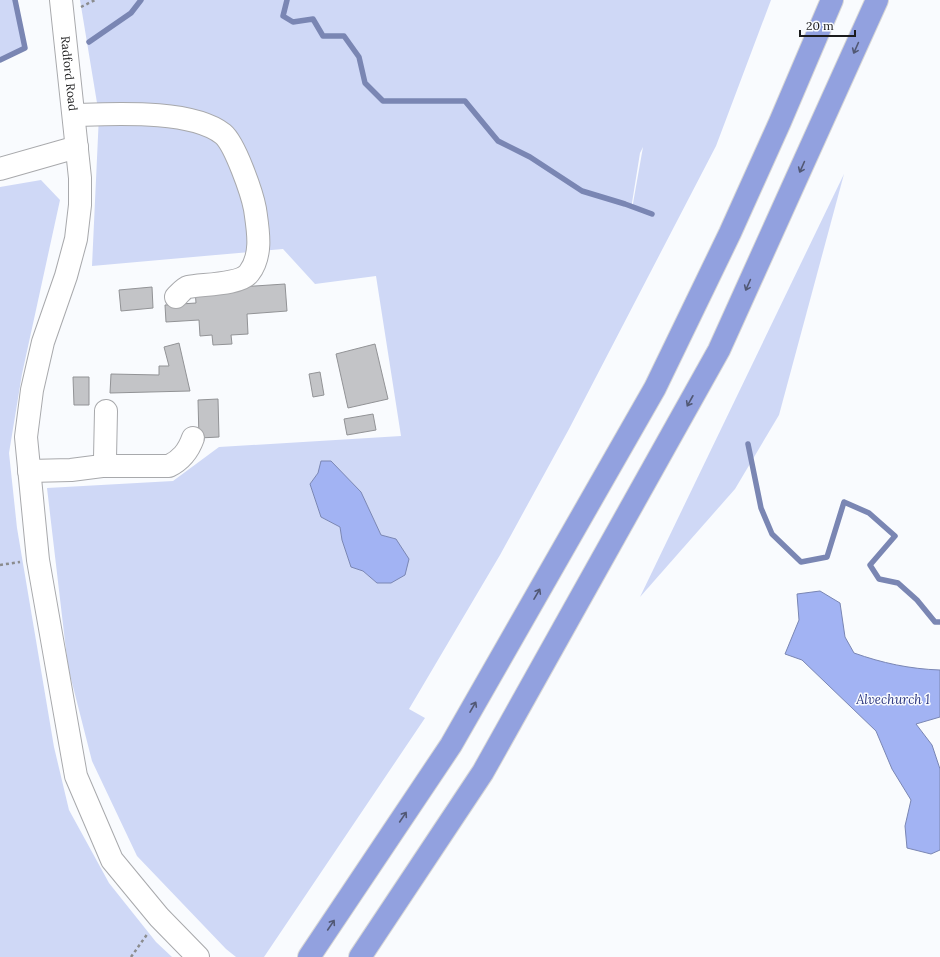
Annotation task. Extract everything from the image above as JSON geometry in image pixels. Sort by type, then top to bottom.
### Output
[{"type":"highway","points":[[309,957],[451,745],[655,388],[733,226],[780,122],[832,0]]},
{"type":"highway","points":[[360,957],[483,772],[719,350],[877,0]]},
{"type":"street","name":"Radford Road","points":[[61,0],[74,114],[80,205],[76,239],[66,276],[43,342],[32,390],[26,437],[38,560],[76,776],[112,860],[159,917],[198,957]]},
{"type":"street","points":[[74,114],[142,114],[199,122],[224,134],[242,166],[254,202],[259,236],[256,263],[248,275],[219,284],[186,287],[176,296]]},
{"type":"street","points":[[0,169],[76,147]]},
{"type":"street","points":[[102,466],[105,458],[106,411]]},
{"type":"street","points":[[29,471],[71,470],[102,466],[169,466],[178,461],[190,448],[193,438]]},
{"type":"path","points":[[131,957],[159,917]]},
{"type":"shaded area","points":[[0,0],[15,0],[25,48],[0,60]]},
{"type":"shaded area","points":[[80,0],[771,0],[716,146],[569,429],[500,555],[409,709],[425,718],[264,957],[236,957],[226,949],[137,856],[92,761],[68,667],[47,488],[173,481],[219,447],[401,436],[376,276],[315,284],[283,249],[92,266],[99,115]],"holes":[[[643,147],[632,209],[631,209],[640,153]],[[318,473],[361,492],[381,535],[396,539],[377,583],[363,571],[351,567],[342,540],[340,527],[321,517],[310,484]]]},
{"type":"shaded area","points":[[844,174],[779,415],[735,489],[640,597]]},
{"type":"shaded area","points":[[41,180],[60,200],[22,374],[9,453],[17,528],[54,747],[69,810],[109,883],[156,942],[172,957],[0,957],[0,187]]},
{"type":"water","points":[[321,461],[331,461],[361,492],[381,535],[396,539],[409,559],[405,575],[391,583],[377,583],[363,571],[351,567],[342,540],[340,527],[321,517],[310,484],[318,473]]},
{"type":"water","name":"Alvechurch 1","points":[[820,591],[840,603],[845,637],[854,653],[896,665],[940,670],[940,717],[916,724],[932,745],[940,769],[940,850],[931,854],[907,848],[905,826],[911,800],[892,769],[876,731],[802,660],[785,654],[799,620],[797,594]]},
{"type":"building","points":[[285,284],[287,311],[247,314],[248,334],[231,335],[232,344],[213,345],[212,335],[200,336],[199,320],[166,322],[165,305],[196,303],[195,290]]},
{"type":"building","points":[[152,287],[153,308],[121,311],[119,290]]},
{"type":"building","points":[[179,343],[190,391],[110,393],[111,374],[159,375],[159,366],[169,366],[164,347]]},
{"type":"building","points":[[375,344],[388,399],[348,408],[336,354]]},
{"type":"building","points":[[320,372],[324,395],[313,397],[309,374]]},
{"type":"building","points":[[73,377],[89,377],[89,405],[74,405]]},
{"type":"building","points":[[218,399],[219,437],[199,438],[198,400]]},
{"type":"building","points":[[373,414],[376,430],[347,435],[344,419]]},
{"type":"waterway","points":[[0,60],[25,48],[15,0]]},
{"type":"waterway","points":[[89,42],[131,13],[141,0]]},
{"type":"waterway","points":[[287,0],[283,16],[293,22],[313,19],[323,36],[344,36],[359,57],[365,83],[383,101],[465,101],[498,141],[530,157],[582,191],[652,214]]},
{"type":"waterway","points":[[748,444],[761,508],[772,534],[801,562],[827,557],[844,502],[869,513],[895,536],[870,565],[879,579],[898,583],[917,600],[935,622],[940,622]]}]
